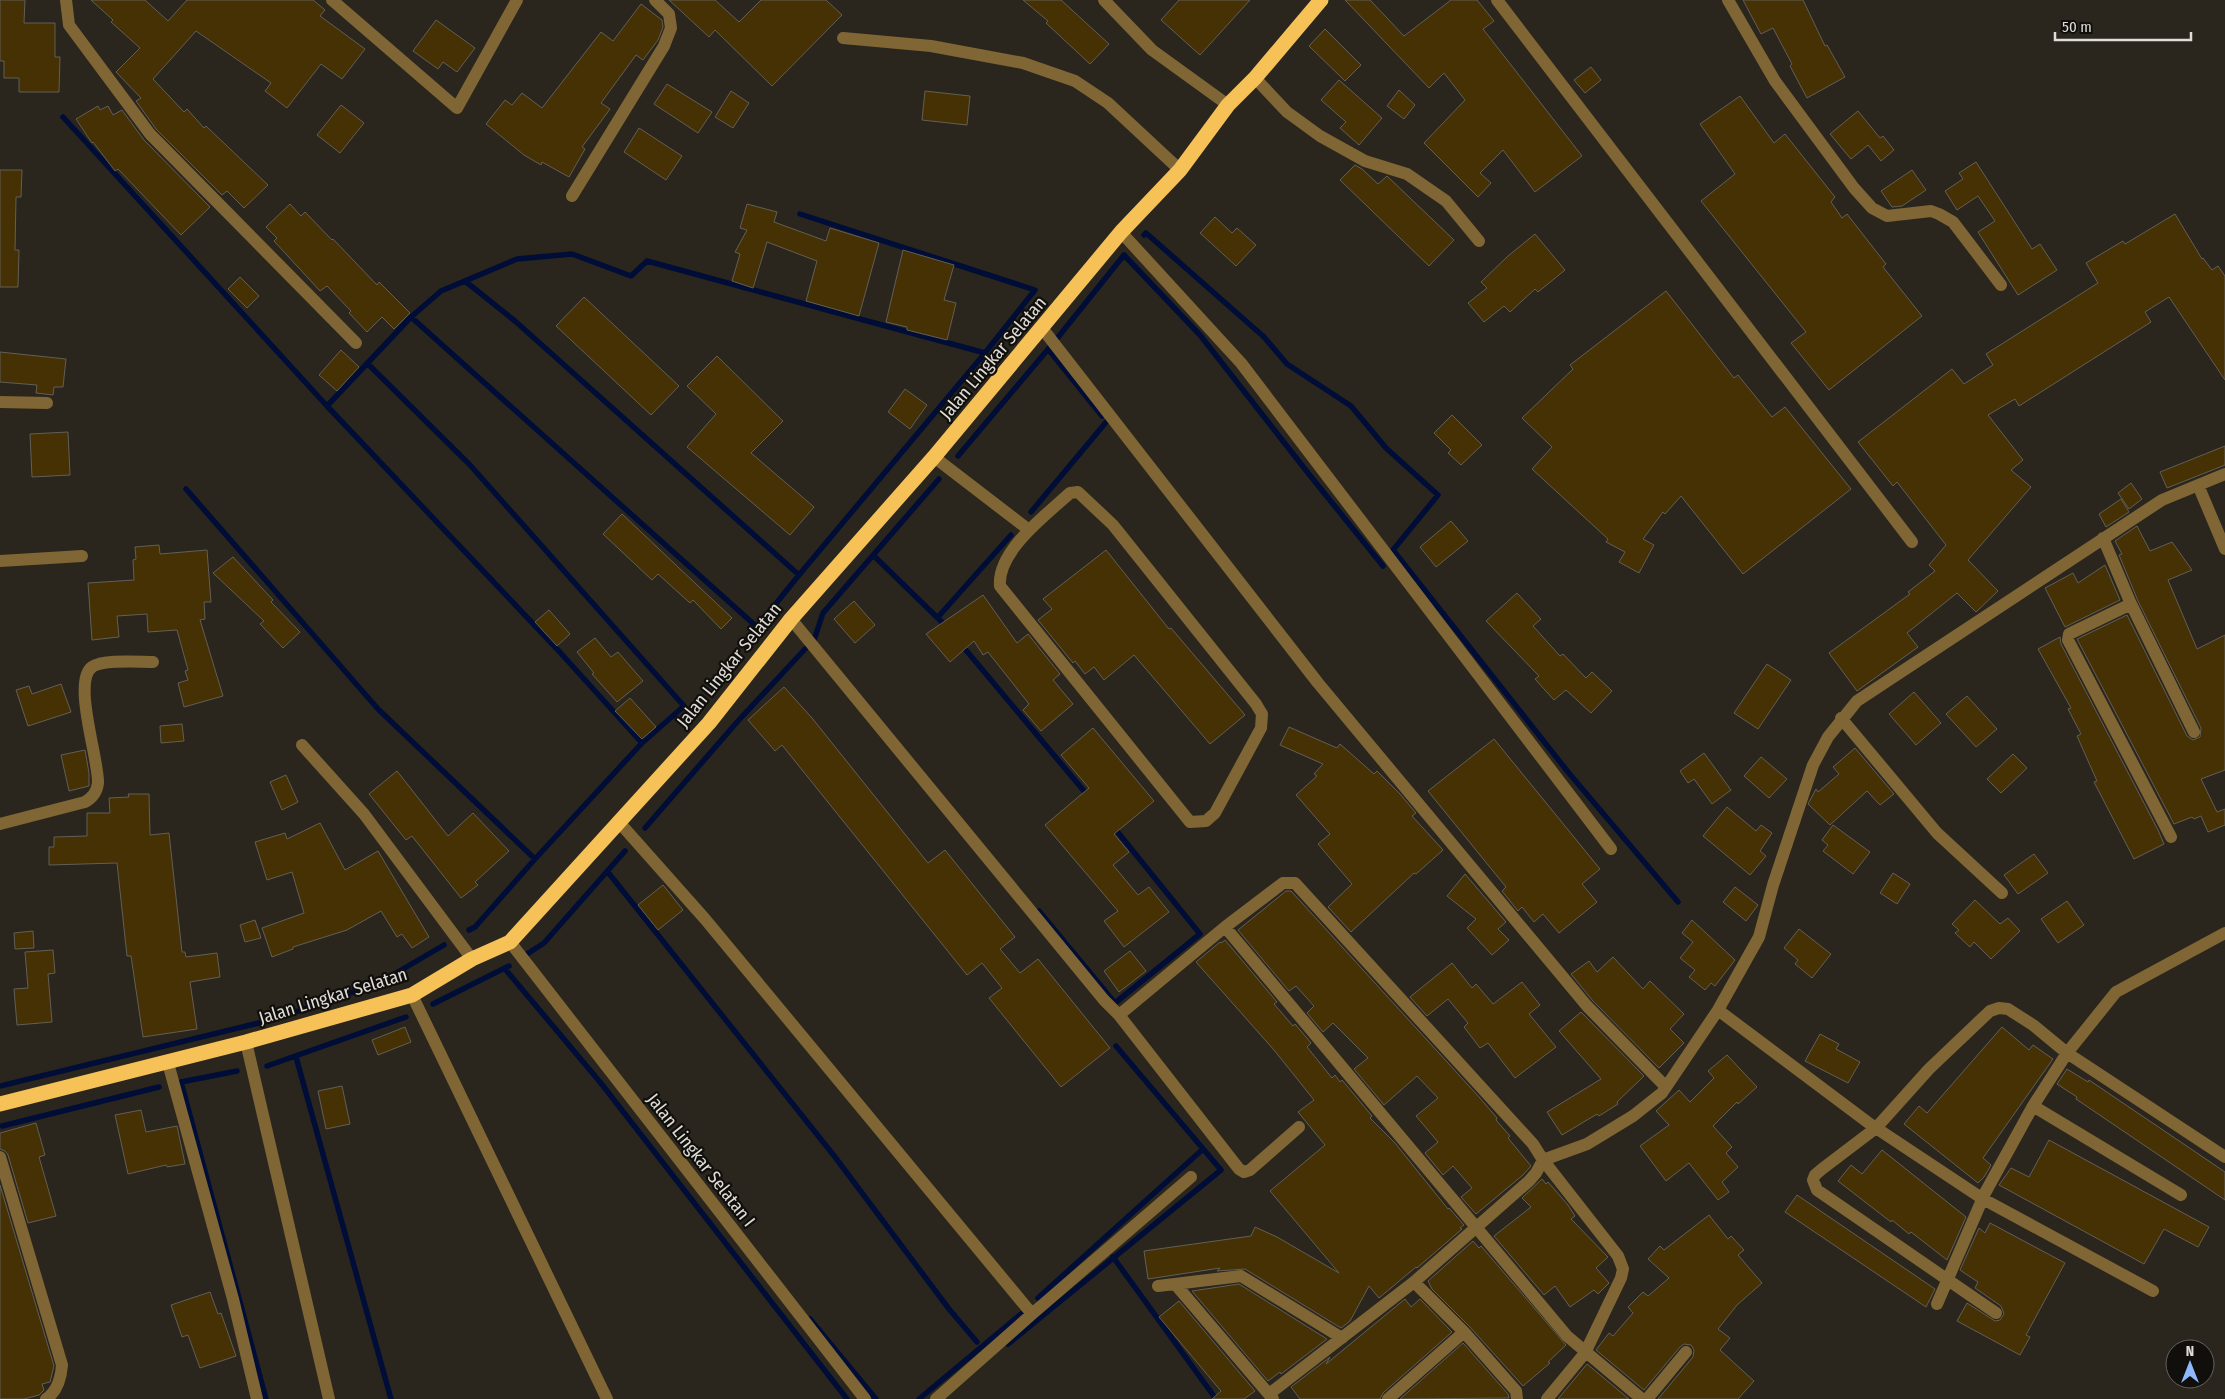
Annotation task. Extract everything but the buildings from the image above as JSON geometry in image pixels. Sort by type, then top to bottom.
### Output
[{"type":"highway","name":"Jalan Lingkar Selatan","points":[[0,1104],[168,1063],[412,994],[472,959],[510,942],[708,723],[791,619],[934,457],[1121,232],[1180,170],[1228,105],[1255,78],[1321,0]]},
{"type":"street","points":[[66,0],[69,25],[150,134],[356,343]]},
{"type":"street","points":[[332,0],[457,108],[517,0]]},
{"type":"street","points":[[572,196],[664,46],[671,28],[669,14],[655,0]]},
{"type":"street","points":[[1104,0],[1152,50],[1228,105]]},
{"type":"street","points":[[1497,0],[1912,542]]},
{"type":"street","points":[[1728,0],[1775,81],[1854,188],[1872,208],[1887,216],[1931,212],[1946,217],[1953,222],[2001,285]]},
{"type":"street","points":[[843,38],[931,46],[1023,64],[1075,81],[1108,102],[1180,170]]},
{"type":"street","points":[[1255,78],[1287,112],[1320,136],[1365,161],[1407,174],[1446,201],[1479,241]]},
{"type":"street","points":[[1121,232],[1241,363],[1611,849]]},
{"type":"street","points":[[1042,328],[1318,684],[1587,1006],[1666,1088]]},
{"type":"street","points":[[0,402],[47,403]]},
{"type":"street","points":[[934,457],[1029,530]]},
{"type":"street","points":[[1176,1284],[1272,1396],[1414,1282],[1529,1181],[1543,1160],[1587,1144],[1633,1116],[1662,1093],[1718,1010],[1759,937],[1773,885],[1813,765],[1841,718],[1857,701],[2162,500],[2225,474]]},
{"type":"street","points":[[2198,485],[2225,549]]},
{"type":"street","points":[[1078,492],[1113,525],[1256,704],[1262,714],[1261,728],[1215,813],[1206,821],[1190,822],[1000,586],[999,575],[1008,556],[1029,530],[1070,493],[1078,492]]},
{"type":"street","points":[[2103,538],[2131,604],[2194,732]]},
{"type":"street","points":[[0,561],[82,556]]},
{"type":"street","points":[[2131,604],[2069,634],[2068,640],[2171,837]]},
{"type":"street","points":[[791,619],[1098,993],[1119,1015],[1239,1169],[1244,1172],[1250,1170],[1298,1128]]},
{"type":"street","points":[[0,824],[86,802],[91,798],[98,783],[86,702],[85,678],[93,666],[103,663],[153,662]]},
{"type":"street","points":[[1841,718],[1937,833],[2002,893]]},
{"type":"street","points":[[302,744],[364,814],[472,959]]},
{"type":"street","points":[[618,821],[706,919],[1032,1314]]},
{"type":"street","points":[[1119,1015],[1225,927],[1282,883],[1295,883],[1533,1144],[1543,1160],[1622,1263],[1621,1278],[1583,1351],[1547,1399]]},
{"type":"street","points":[[1225,927],[1567,1336],[1642,1399]]},
{"type":"street","points":[[1937,1304],[1983,1199],[2033,1106],[2068,1054],[2116,992],[2225,933]]},
{"type":"street","name":"Jalan Lingkar Selatan I","points":[[510,942],[865,1399]]},
{"type":"street","points":[[412,994],[607,1399]]},
{"type":"street","points":[[1996,1313],[1818,1190],[1814,1185],[1815,1175],[1873,1126],[1929,1068],[1990,1011],[1999,1008],[2008,1009],[2068,1054],[2225,1157]]},
{"type":"street","points":[[1718,1010],[1873,1126],[1983,1199],[2153,1290]]},
{"type":"street","points":[[246,1042],[329,1399]]},
{"type":"street","points":[[168,1063],[233,1299],[257,1399]]},
{"type":"street","points":[[2033,1106],[2181,1196]]},
{"type":"street","points":[[0,1157],[62,1365],[60,1381],[51,1396],[46,1399]]},
{"type":"street","points":[[936,1399],[1191,1177]]},
{"type":"street","points":[[1158,1286],[1241,1276],[1342,1338]]},
{"type":"street","points":[[1414,1282],[1464,1332],[1516,1391],[1517,1399]]},
{"type":"street","points":[[1388,1399],[1464,1332]]},
{"type":"street","points":[[1647,1399],[1686,1352]]},
{"type":"waterway","points":[[63,117],[327,406]]},
{"type":"waterway","points":[[800,214],[1035,290],[985,353]]},
{"type":"waterway","points":[[1144,235],[1146,233],[1264,337],[1287,364],[1351,406],[1386,448],[1438,495],[1393,550],[1568,772],[1678,902]]},
{"type":"waterway","points":[[186,489],[378,709],[535,859],[642,743],[557,649],[327,406],[411,317],[441,291],[517,259],[572,254],[631,276],[647,261],[985,353],[799,575],[515,321],[465,281]]},
{"type":"waterway","points":[[1055,341],[1124,255],[1200,335],[1383,566]]},
{"type":"waterway","points":[[411,317],[757,627],[799,575]]},
{"type":"waterway","points":[[958,456],[1049,348]]},
{"type":"waterway","points":[[1048,349],[1102,416]]},
{"type":"waterway","points":[[368,364],[470,465],[684,706],[642,743]]},
{"type":"waterway","points":[[1031,512],[1107,421]]},
{"type":"waterway","points":[[814,640],[823,613],[939,479]]},
{"type":"waterway","points":[[938,617],[1011,535]]},
{"type":"waterway","points":[[873,555],[948,628]]},
{"type":"waterway","points":[[960,643],[1089,797]]},
{"type":"waterway","points":[[645,828],[738,721],[806,648]]},
{"type":"waterway","points":[[1039,911],[1115,1003],[1200,934],[1112,825]]},
{"type":"waterway","points":[[524,956],[544,943],[625,851]]},
{"type":"waterway","points":[[469,930],[475,927],[535,859]]},
{"type":"waterway","points":[[607,871],[835,1157],[949,1309],[977,1342]]},
{"type":"waterway","points":[[0,1086],[275,1019],[379,983],[444,945]]},
{"type":"waterway","points":[[433,1004],[509,966]]},
{"type":"waterway","points":[[505,969],[600,1082],[847,1399]]},
{"type":"waterway","points":[[267,1066],[406,1017]]},
{"type":"waterway","points":[[1008,1344],[1221,1170],[1116,1046]]},
{"type":"waterway","points":[[296,1057],[391,1399]]},
{"type":"waterway","points":[[237,1071],[181,1082],[266,1399]]},
{"type":"waterway","points":[[2,1126],[159,1087]]},
{"type":"waterway","points":[[1038,1298],[1203,1149]]},
{"type":"waterway","points":[[1113,1257],[1216,1399]]},
{"type":"waterway","points":[[919,1399],[1021,1314]]},
{"type":"waterway","points":[[810,1319],[876,1399]]}]
